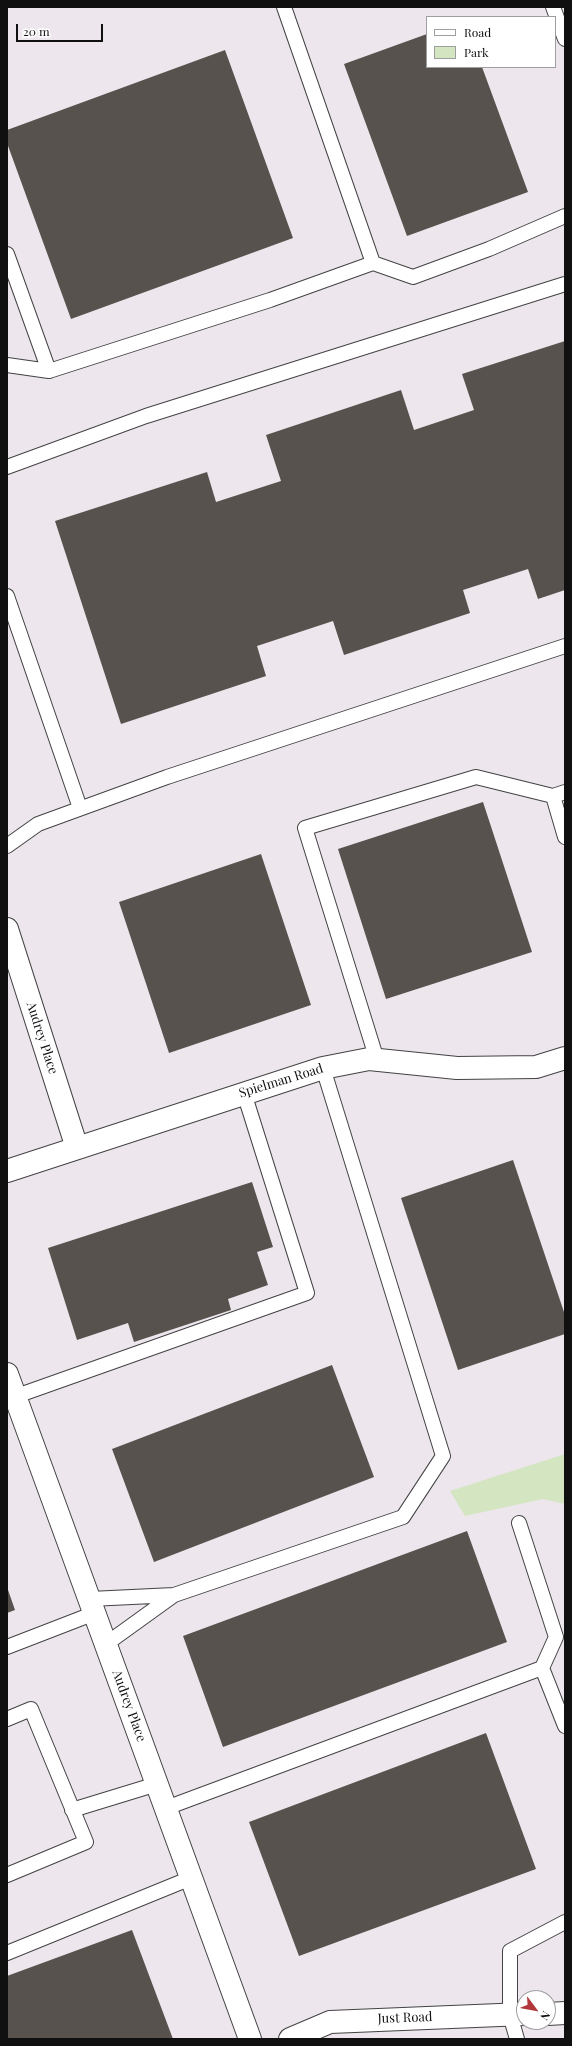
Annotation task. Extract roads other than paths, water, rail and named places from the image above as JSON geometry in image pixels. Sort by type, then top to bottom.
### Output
[{"type":"street","name":"Audrey Place","points":[[7,929],[76,1148]]},
{"type":"street","name":"Spielman Road","points":[[7,1171],[244,1092],[323,1068],[369,1060],[457,1068],[536,1067],[565,1058]]},
{"type":"street","name":"Audrey Place","points":[[7,1374],[11,1398],[92,1606],[250,2039]]},
{"type":"street","name":"Just Road","points":[[290,2039],[330,2022],[516,2015]]},
{"type":"lane","points":[[284,7],[373,263]]},
{"type":"lane","points":[[553,7],[565,39]]},
{"type":"lane","points":[[7,364],[50,371],[270,300],[373,263],[413,277],[489,249],[565,216]]},
{"type":"lane","points":[[7,254],[50,371]]},
{"type":"lane","points":[[7,467],[146,416],[565,284]]},
{"type":"lane","points":[[7,596],[80,808]]},
{"type":"lane","points":[[7,846],[38,824],[167,776],[565,646]]},
{"type":"lane","points":[[377,1060],[305,828],[476,777],[559,794],[565,837]]},
{"type":"lane","points":[[7,1647],[92,1606],[174,1595],[403,1517],[443,1456],[323,1068]]},
{"type":"lane","points":[[11,1398],[308,1293],[244,1092]]},
{"type":"lane","points":[[166,1808],[542,1668],[556,1637],[519,1523]]},
{"type":"lane","points":[[106,1644],[174,1595]]},
{"type":"lane","points":[[542,1668],[565,1726]]},
{"type":"lane","points":[[7,1719],[31,1709],[86,1842],[7,1875]]},
{"type":"lane","points":[[72,1810],[157,1784]]},
{"type":"lane","points":[[7,1953],[191,1878]]},
{"type":"lane","points":[[516,2006],[510,1951],[565,1922]]}]
